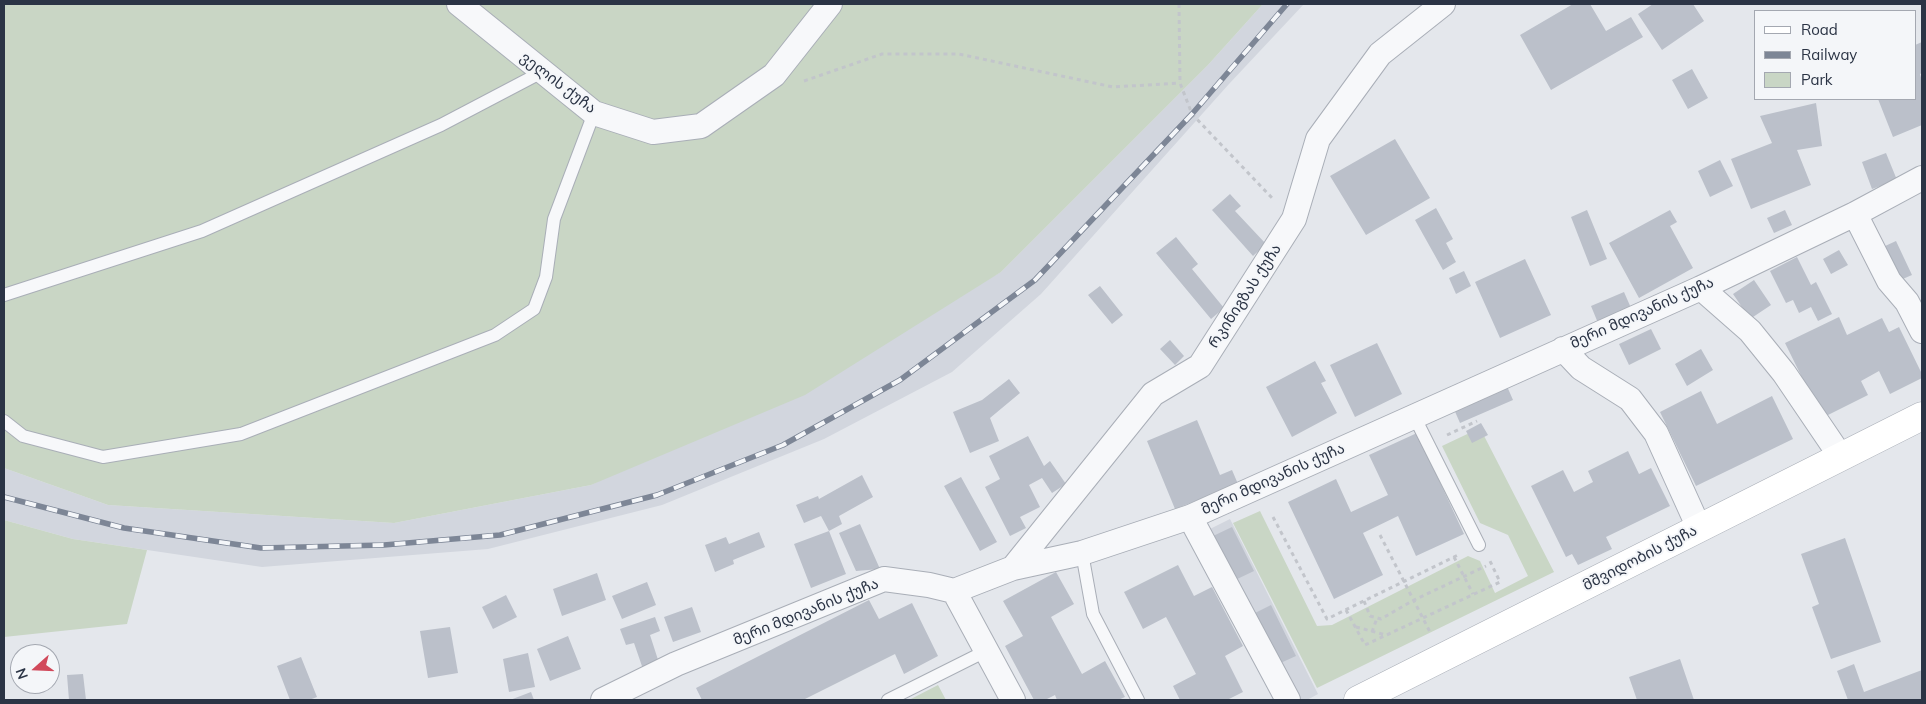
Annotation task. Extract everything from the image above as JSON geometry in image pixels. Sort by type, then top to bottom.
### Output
[{"type":"street","name":"ველის ქუჩა","points":[[459,4],[594,113],[653,132],[701,126],[774,75],[830,4]]},
{"type":"street","name":"რკინიგზას ქუჩა","points":[[1013,568],[1153,394],[1200,366],[1294,219],[1318,139],[1380,54],[1443,4]]},
{"type":"street","name":"მერი მდივანის ქუჩა","points":[[604,700],[676,664],[884,579],[929,585],[954,592],[1013,568],[1082,553],[1190,517],[1701,288],[1855,214],[1922,178]]},
{"type":"street","points":[[1855,214],[1888,281],[1907,302],[1922,330]]},
{"type":"street","points":[[1701,288],[1750,330],[1784,373],[1841,456]]},
{"type":"street","points":[[1563,349],[1582,368],[1630,399],[1651,426],[1656,433],[1699,528]]},
{"type":"street","name":"მშვიდობის ქუჩა","points":[[1358,700],[1922,416]]},
{"type":"street","points":[[1190,517],[1288,700]]},
{"type":"street","points":[[954,592],[1013,700]]},
{"type":"lane","points":[[4,295],[202,231],[441,125],[542,72]]},
{"type":"lane","points":[[4,421],[23,436],[103,457],[241,434],[495,335],[534,309],[546,277],[554,219],[594,113]]},
{"type":"lane","points":[[1414,416],[1479,545]]},
{"type":"lane","points":[[1082,553],[1093,614],[1138,700]]},
{"type":"lane","points":[[888,700],[986,651]]},
{"type":"path","points":[[1179,4],[1180,84],[1192,114],[1294,219]]},
{"type":"path","points":[[798,83],[882,54],[958,54],[1113,87],[1180,84]]},
{"type":"path","points":[[1428,443],[1477,421]]},
{"type":"path","points":[[1274,516],[1327,620],[1346,610],[1364,601],[1479,545],[1485,550],[1500,582],[1365,645],[1346,610]]},
{"type":"path","points":[[1380,535],[1443,657]]},
{"type":"path","points":[[1454,557],[1473,594]]},
{"type":"path","points":[[1364,601],[1370,616],[1381,618],[1414,600],[1491,564]]},
{"type":"path","points":[[1372,632],[1377,618]]},
{"type":"path","points":[[1355,627],[1386,635]]},
{"type":"shaded area","points":[[1263,4],[1304,4],[1229,84],[1041,294],[952,372],[824,439],[662,505],[488,549],[262,567],[73,539],[4,520],[4,468],[108,505],[394,523],[591,485],[1001,272],[1208,65]]},
{"type":"shaded area","points":[[1230,519],[1318,694],[1307,700],[1293,700],[1204,532]]},
{"type":"green space","points":[[4,4],[1263,4],[1208,65],[1001,272],[805,395],[591,485],[394,523],[108,505],[4,468]]},
{"type":"green space","points":[[1480,428],[1554,572],[1317,688],[1233,523],[1260,511],[1317,626],[1332,625],[1468,556],[1480,561],[1495,593],[1528,576],[1508,535],[1480,523],[1442,446]]},
{"type":"green space","points":[[4,520],[73,539],[147,550],[127,624],[4,637]]},
{"type":"green space","points":[[938,685],[946,700],[909,700]]},
{"type":"building","points":[[1573,4],[1590,4],[1606,31],[1631,17],[1643,37],[1551,90],[1520,35]]},
{"type":"building","points":[[1653,4],[1693,4],[1704,21],[1662,50],[1638,14]]},
{"type":"building","points":[[1922,42],[1922,73],[1920,74],[1922,81],[1922,125],[1893,137],[1878,100],[1916,100],[1916,45]]},
{"type":"building","points":[[1692,69],[1708,98],[1688,109],[1672,80]]},
{"type":"building","points":[[1816,103],[1822,146],[1797,150],[1811,185],[1751,209],[1731,159],[1772,143],[1760,116]]},
{"type":"building","points":[[1395,139],[1430,198],[1366,235],[1330,176]]},
{"type":"building","points":[[1886,153],[1897,180],[1872,189],[1862,162]]},
{"type":"building","points":[[1720,160],[1733,186],[1710,197],[1698,171]]},
{"type":"building","points":[[1230,194],[1241,206],[1235,211],[1266,244],[1253,256],[1212,210]]},
{"type":"building","points":[[1436,208],[1453,239],[1446,243],[1456,262],[1443,270],[1415,220]]},
{"type":"building","points":[[1587,210],[1607,259],[1590,266],[1571,217]]},
{"type":"building","points":[[1670,210],[1677,222],[1670,226],[1693,268],[1639,298],[1609,243]]},
{"type":"building","points":[[1785,210],[1792,225],[1774,233],[1767,218]]},
{"type":"building","points":[[1176,237],[1198,264],[1192,269],[1224,308],[1211,319],[1156,253]]},
{"type":"building","points":[[1896,241],[1912,275],[1898,281],[1883,247]]},
{"type":"building","points":[[1839,250],[1848,265],[1831,274],[1823,259]]},
{"type":"building","points":[[1797,257],[1811,285],[1816,282],[1832,314],[1818,321],[1811,307],[1799,313],[1793,300],[1786,303],[1770,271]]},
{"type":"building","points":[[1525,259],[1551,315],[1500,338],[1475,282]]},
{"type":"building","points":[[1464,271],[1471,286],[1456,294],[1449,278]]},
{"type":"building","points":[[1754,280],[1771,305],[1750,319],[1733,294]]},
{"type":"building","points":[[1100,286],[1123,315],[1112,324],[1088,295]]},
{"type":"building","points":[[1624,292],[1631,308],[1598,323],[1591,306]]},
{"type":"building","points":[[1839,317],[1847,335],[1882,318],[1889,332],[1899,327],[1922,374],[1922,378],[1890,394],[1879,371],[1861,381],[1868,395],[1822,418],[1785,343]]},
{"type":"building","points":[[1651,329],[1661,349],[1629,365],[1619,344]]},
{"type":"building","points":[[1170,340],[1184,356],[1175,365],[1160,349]]},
{"type":"building","points":[[1377,343],[1402,394],[1355,417],[1330,365]]},
{"type":"building","points":[[1701,349],[1713,370],[1687,386],[1675,364]]},
{"type":"building","points":[[1315,361],[1326,381],[1321,383],[1337,413],[1292,437],[1266,387]]},
{"type":"building","points":[[1009,379],[1020,393],[990,418],[999,441],[970,453],[953,412],[982,400]]},
{"type":"building","points":[[1506,384],[1513,400],[1460,423],[1453,407]]},
{"type":"building","points":[[1701,391],[1717,424],[1772,396],[1793,439],[1696,486],[1660,412]]},
{"type":"building","points":[[1197,420],[1220,475],[1232,470],[1238,484],[1175,509],[1147,441]]},
{"type":"building","points":[[1481,423],[1488,435],[1472,443],[1466,431]]},
{"type":"building","points":[[1417,433],[1464,534],[1416,556],[1398,516],[1363,533],[1383,575],[1334,599],[1288,502],[1336,479],[1351,512],[1388,495],[1369,455]]},
{"type":"building","points":[[1028,436],[1044,466],[1050,461],[1066,484],[1052,493],[1042,478],[1029,485],[1040,507],[1020,517],[1026,528],[1010,536],[985,487],[1000,479],[989,456]]},
{"type":"building","points":[[1628,451],[1639,474],[1651,468],[1670,506],[1606,537],[1612,549],[1578,565],[1572,554],[1566,557],[1531,486],[1563,470],[1574,492],[1593,482],[1588,471]]},
{"type":"building","points":[[862,475],[873,497],[839,516],[842,524],[829,531],[821,516],[804,523],[796,505],[818,496],[819,499]]},
{"type":"building","points":[[961,477],[997,542],[980,551],[944,486]]},
{"type":"building","points":[[860,524],[880,569],[856,571],[839,533]]},
{"type":"building","points":[[1232,527],[1254,571],[1233,581],[1211,537]]},
{"type":"building","points":[[829,531],[846,574],[811,588],[794,544]]},
{"type":"building","points":[[759,532],[765,547],[733,560],[734,564],[715,572],[705,545],[726,537],[729,544]]},
{"type":"building","points":[[1845,538],[1881,642],[1831,659],[1812,607],[1819,604],[1801,554]]},
{"type":"building","points":[[1178,565],[1194,596],[1212,587],[1243,646],[1225,656],[1243,692],[1227,700],[1180,700],[1173,686],[1196,674],[1166,617],[1143,629],[1124,592]]},
{"type":"building","points":[[1056,572],[1074,604],[1051,617],[1082,674],[1105,661],[1125,697],[1118,700],[1057,700],[1055,695],[1045,700],[1034,700],[1005,646],[1023,636],[1003,601]]},
{"type":"building","points":[[597,573],[606,600],[562,616],[553,589]]},
{"type":"building","points":[[647,582],[656,605],[622,619],[612,596]]},
{"type":"building","points":[[506,595],[517,617],[493,629],[482,607]]},
{"type":"building","points":[[869,600],[879,619],[912,603],[938,656],[904,674],[895,654],[803,700],[702,700],[696,688]]},
{"type":"building","points":[[1271,605],[1296,656],[1276,665],[1251,615]]},
{"type":"building","points":[[692,607],[701,632],[673,642],[664,617]]},
{"type":"building","points":[[655,617],[660,631],[650,635],[660,666],[644,672],[634,643],[626,645],[620,629]]},
{"type":"building","points":[[450,627],[458,673],[428,678],[420,631]]},
{"type":"building","points":[[568,636],[581,669],[550,681],[537,649]]},
{"type":"building","points":[[528,653],[535,687],[509,692],[503,659]]},
{"type":"building","points":[[301,657],[317,697],[309,700],[290,700],[277,666]]},
{"type":"building","points":[[1680,659],[1694,700],[1637,700],[1629,677]]},
{"type":"building","points":[[1854,664],[1864,692],[1922,670],[1922,700],[1848,700],[1837,671]]},
{"type":"building","points":[[83,674],[86,700],[69,700],[67,675]]},
{"type":"building","points":[[531,692],[534,700],[510,700]]},
{"type":"railway","points":[[4,497],[124,528],[261,548],[384,545],[500,535],[657,495],[783,445],[900,380],[1035,280],[1192,114],[1287,4]]}]
